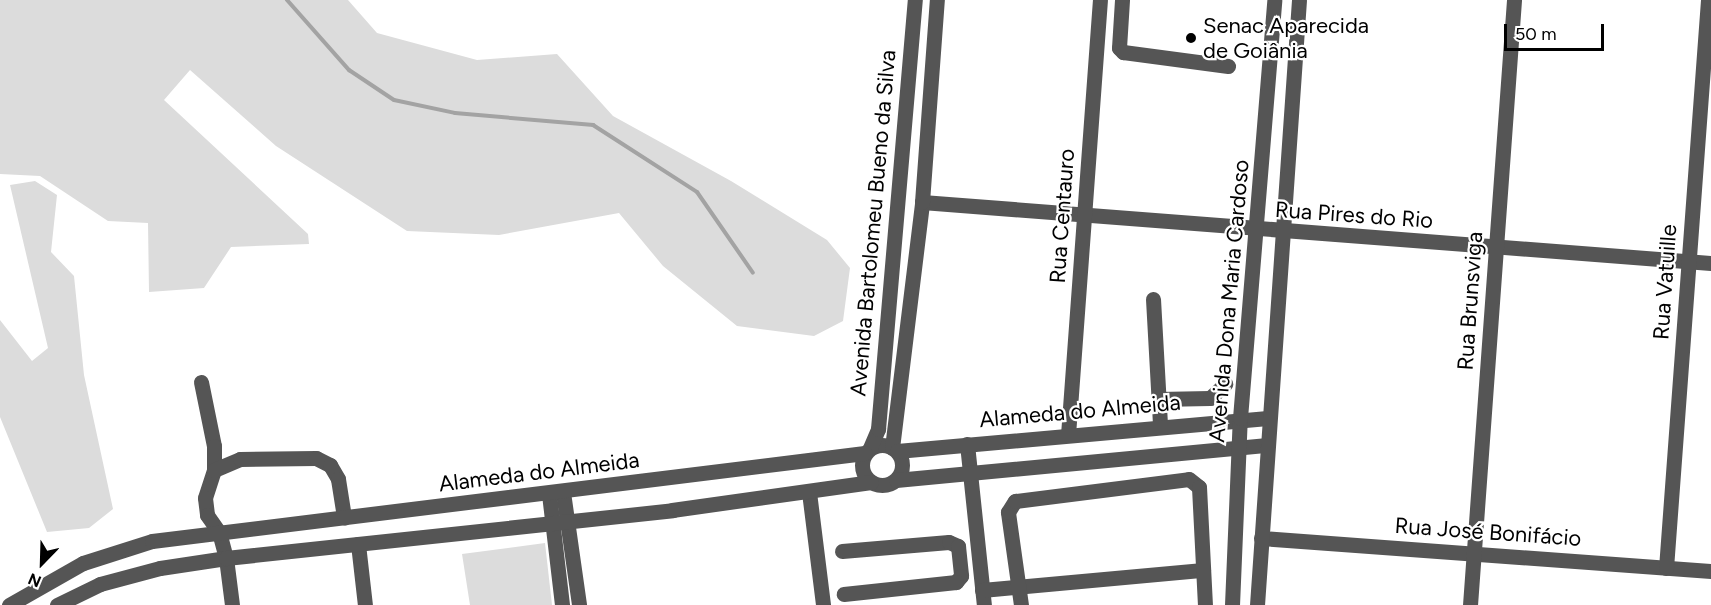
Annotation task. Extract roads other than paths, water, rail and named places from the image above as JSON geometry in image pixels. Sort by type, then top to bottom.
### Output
[{"type":"street","name":"Avenida Bartolomeu Bueno da Silva","points":[[868,451],[878,429],[915,0]]},
{"type":"street","name":"Avenida Bartolomeu Bueno da Silva","points":[[894,450],[922,202],[937,0]]},
{"type":"street","name":"Rua Centauro","points":[[1068,435],[1086,215],[1100,0]]},
{"type":"street","points":[[1122,0],[1119,48],[1123,52],[1228,66]]},
{"type":"street","name":"Avenida Dona Maria Cardoso","points":[[1232,605],[1240,418],[1258,230],[1274,0]]},
{"type":"street","name":"Avenida Dona Maria Cardoso","points":[[1257,605],[1268,418],[1299,0]]},
{"type":"street","name":"Rua Brunsviga","points":[[1470,605],[1514,0]]},
{"type":"street","name":"Rua Vatuille","points":[[1666,568],[1708,0]]},
{"type":"street","name":"Rua Pires do Rio","points":[[922,202],[1283,232],[1711,263]]},
{"type":"street","points":[[1153,298],[1160,425]]},
{"type":"street","points":[[201,382],[214,446],[214,470],[205,498],[207,515],[219,532],[226,558],[232,605]]},
{"type":"street","points":[[1158,399],[1210,398],[1225,384]]},
{"type":"street","name":"Alameda do Almeida","points":[[894,450],[1240,418],[1268,418]]},
{"type":"street","points":[[967,444],[983,598],[1019,586],[1203,570]]},
{"type":"street","points":[[896,480],[901,471],[894,450],[881,445],[868,451],[863,474],[871,482],[883,486],[896,480],[1267,445]]},
{"type":"street","name":"Alameda do Almeida","points":[[9,605],[83,563],[152,540],[556,493],[868,451]]},
{"type":"street","points":[[214,470],[240,459],[316,458],[330,465],[338,479],[344,518]]},
{"type":"street","points":[[1021,605],[1008,512],[1015,501],[1189,479],[1199,487],[1205,605]]},
{"type":"street","points":[[57,605],[100,584],[160,568],[226,558],[561,522],[809,492],[871,482]]},
{"type":"street","points":[[809,492],[823,605]]},
{"type":"street","points":[[556,493],[579,605]]},
{"type":"street","points":[[561,522],[562,605]]},
{"type":"street","name":"Rua José Bonifácio","points":[[1261,538],[1711,571]]},
{"type":"street","points":[[842,552],[949,542],[958,546],[961,576],[956,582],[844,594]]},
{"type":"street","points":[[358,544],[365,605]]},
{"type":"street","points":[[960,562],[979,559]]},
{"type":"waterway","points":[[287,0],[349,70],[394,100],[455,113],[593,125],[697,192],[753,273]]},
{"type":"place","name":"Senac Aparecida de Goiânia","points":[[1191,38]]}]
